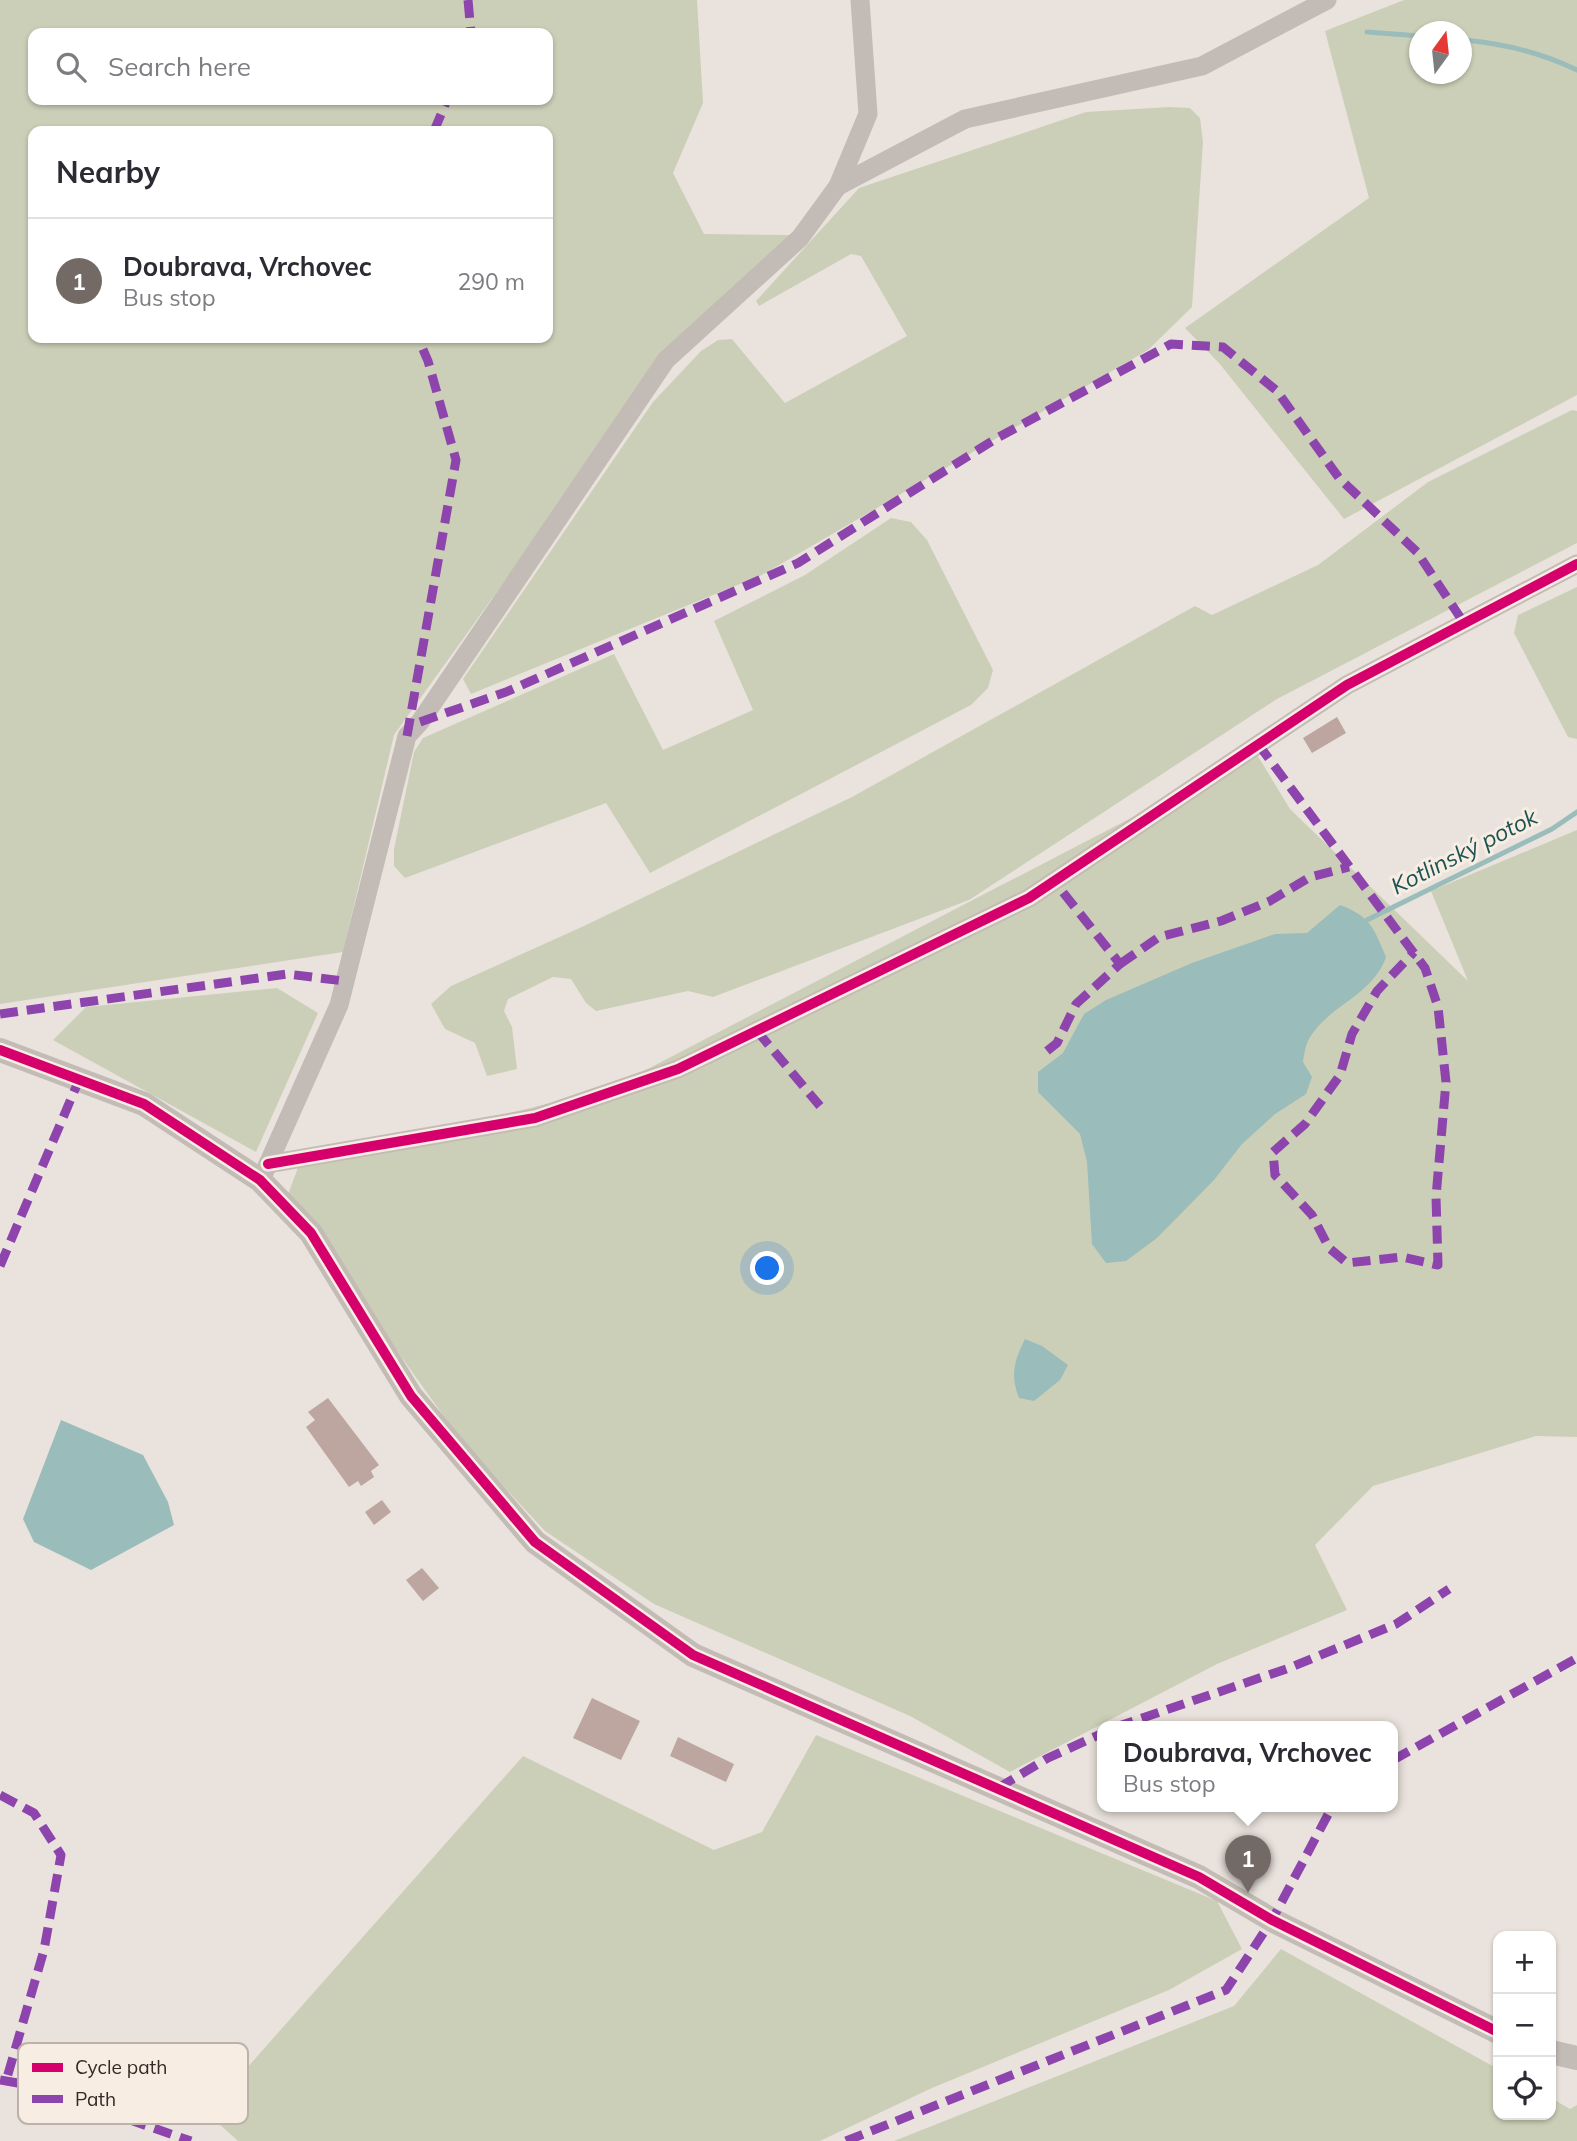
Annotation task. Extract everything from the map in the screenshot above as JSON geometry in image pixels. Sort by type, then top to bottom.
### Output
[{"type":"street","points":[[264,1172],[339,1005],[407,736],[420,722],[666,360],[800,237],[838,186],[868,114],[860,0]]},
{"type":"street","points":[[838,186],[965,119],[1202,65],[1327,0]]},
{"type":"street","points":[[264,1172],[535,1118],[678,1069],[1029,898],[1348,685],[1577,564]]},
{"type":"street","points":[[0,1050],[144,1104],[264,1172],[311,1233],[411,1396],[535,1542],[693,1655],[1199,1877],[1272,1920],[1493,2030]]},
{"type":"street","points":[[1556,2053],[1577,2059]]},
{"type":"green space","points":[[0,0],[697,0],[703,103],[673,173],[704,234],[791,235],[677,341],[394,735],[343,952],[0,1004]]},
{"type":"green space","points":[[1404,0],[1577,0],[1577,395],[1344,519],[1219,363],[1185,328],[1369,198],[1325,31]]},
{"type":"green space","points":[[1190,108],[1200,118],[1203,142],[1192,307],[1148,350],[762,575],[471,694],[463,679],[653,402],[701,351],[718,340],[732,339],[785,403],[907,336],[861,256],[851,254],[759,306],[756,301],[859,188],[1086,112]]},
{"type":"green space","points":[[1572,410],[1577,411],[1577,543],[1277,699],[969,900],[713,997],[688,991],[596,1011],[586,1003],[571,979],[553,977],[508,999],[504,1011],[512,1027],[517,1069],[487,1076],[475,1043],[445,1029],[431,1004],[451,986],[584,926],[852,797],[1195,606],[1212,615],[1318,565],[1428,482]]},
{"type":"green space","points":[[891,518],[911,522],[927,540],[993,670],[988,688],[971,705],[650,873],[606,803],[405,878],[394,866],[394,849],[414,752],[423,738],[614,654],[663,750],[753,710],[714,621],[805,575]]},
{"type":"green space","points":[[1577,587],[1577,739],[1568,737],[1514,633],[1518,615]]},
{"type":"green space","points":[[1256,753],[1290,809],[1468,981],[1431,891],[1577,830],[1577,1437],[1536,1436],[1373,1486],[1315,1545],[1347,1610],[1217,1664],[1108,1721],[1097,1721],[1097,1727],[1010,1772],[910,1716],[654,1604],[545,1531],[463,1443],[287,1197],[299,1165],[611,1088]]},
{"type":"green space","points":[[277,988],[318,1013],[256,1152],[53,1040],[86,1007]]},
{"type":"green space","points":[[816,1735],[1217,1901],[1242,1949],[1169,1990],[932,2088],[820,2141],[238,2141],[219,2124],[248,2124],[248,2067],[523,1756],[714,1850],[762,1832]]},
{"type":"green space","points":[[1281,1949],[1493,2066],[1493,2120],[1556,2120],[1556,2101],[1570,2109],[1577,2105],[1577,2141],[894,2141],[1234,2006]]},
{"type":"water","points":[[1340,905],[1370,924],[1386,957],[1371,982],[1326,1018],[1308,1041],[1303,1062],[1312,1077],[1306,1094],[1275,1114],[1242,1144],[1214,1180],[1157,1238],[1126,1261],[1106,1263],[1092,1244],[1087,1162],[1080,1134],[1038,1092],[1038,1072],[1063,1053],[1084,1014],[1106,1000],[1192,963],[1275,934],[1307,933]]},
{"type":"water","points":[[1025,1339],[1042,1346],[1068,1365],[1060,1380],[1034,1401],[1019,1398],[1015,1382],[1016,1361]]},
{"type":"water","points":[[61,1420],[143,1455],[168,1502],[174,1525],[91,1570],[34,1542],[23,1519]]},
{"type":"building","points":[[1337,717],[1346,733],[1312,753],[1303,738]]},
{"type":"building","points":[[328,1398],[379,1465],[371,1471],[374,1477],[361,1486],[358,1481],[349,1487],[306,1427],[315,1420],[308,1412]]},
{"type":"building","points":[[382,1500],[391,1512],[374,1525],[365,1512]]},
{"type":"building","points":[[422,1568],[439,1588],[423,1601],[406,1580]]},
{"type":"building","points":[[592,1698],[640,1721],[621,1760],[573,1738]]},
{"type":"building","points":[[678,1737],[734,1764],[726,1782],[670,1756]]},
{"type":"waterway","points":[[1367,32],[1409,35]]},
{"type":"waterway","points":[[1472,41],[1521,49],[1577,70]]},
{"type":"waterway","name":"Kotlinský potok","points":[[1367,920],[1552,829],[1577,812]]},
{"type":"marked path","points":[[468,0],[471,28]]},
{"type":"marked path","points":[[436,126],[445,105]]},
{"type":"marked path","points":[[407,736],[456,460],[428,361],[420,343]]},
{"type":"marked path","points":[[420,722],[506,692],[798,563],[997,438],[1171,344],[1223,347],[1277,391],[1339,478],[1417,552],[1464,623]]},
{"type":"marked path","points":[[1258,744],[1425,968],[1438,1007],[1446,1082],[1436,1197],[1438,1265],[1402,1257],[1347,1263],[1329,1248],[1312,1215],[1275,1175],[1273,1152],[1305,1124],[1340,1075],[1352,1034],[1377,991],[1414,952]]},
{"type":"marked path","points":[[1120,964],[1159,937],[1221,921],[1270,901],[1310,877],[1349,867]]},
{"type":"marked path","points":[[1047,1051],[1057,1043],[1076,1004],[1120,964],[1054,881]]},
{"type":"marked path","points":[[0,1014],[287,974],[344,981]]},
{"type":"marked path","points":[[757,1031],[820,1106]]},
{"type":"marked path","points":[[0,1266],[79,1080]]},
{"type":"marked path","points":[[1134,1721],[1289,1668],[1396,1624],[1449,1589]]},
{"type":"marked path","points":[[1398,1757],[1577,1658]]},
{"type":"marked path","points":[[998,1788],[1048,1758],[1097,1736]]},
{"type":"marked path","points":[[0,1795],[34,1813],[61,1855],[44,1950],[6,2081]]},
{"type":"marked path","points":[[846,2141],[1226,1990],[1272,1920],[1329,1812]]},
{"type":"marked path","points":[[0,2080],[18,2083]]},
{"type":"marked path","points":[[142,2124],[191,2141]]},
{"type":"cycle path","points":[[268,1164],[535,1118],[678,1069],[1029,898],[1347,685],[1577,564]]},
{"type":"cycle path","points":[[0,1050],[144,1104],[260,1180],[311,1233],[411,1396],[535,1542],[693,1655],[1199,1877],[1272,1920],[1493,2030]]},
{"type":"place","name":"Doubrava, Vrchovec","points":[[1248,1893]]}]
